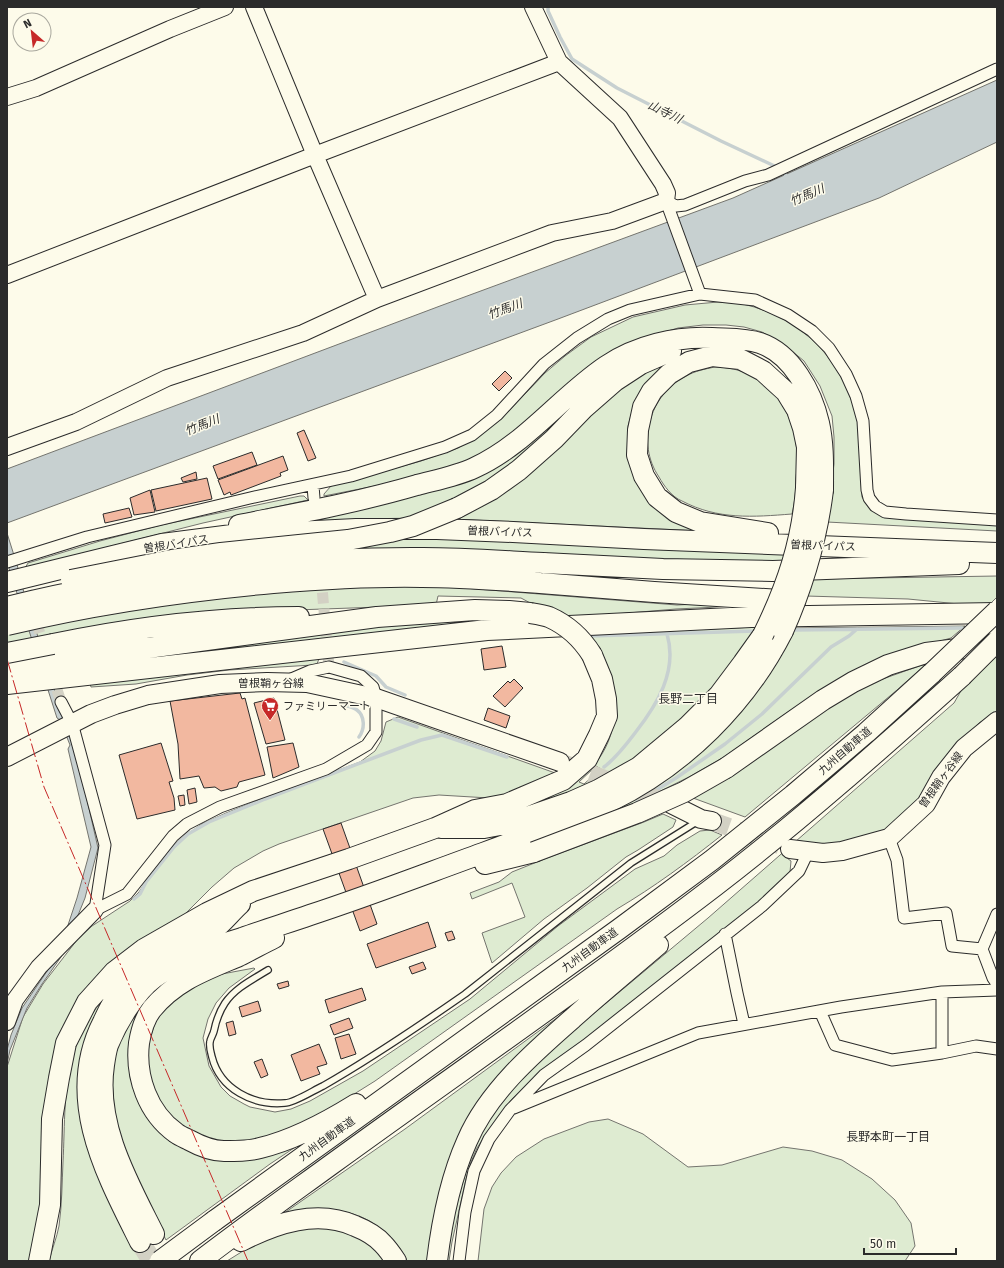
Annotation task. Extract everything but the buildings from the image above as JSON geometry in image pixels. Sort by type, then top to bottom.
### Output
[{"type":"highway","points":[[162,544],[202,533],[379,496],[474,469],[507,450],[574,391],[607,365],[640,349],[674,340],[696,337],[739,339],[759,342],[773,349],[797,371],[813,403],[819,423],[822,445],[815,489],[804,512],[787,582],[778,605],[763,635],[719,695],[687,727],[639,767],[598,790],[571,802],[510,823],[484,828],[435,828]]},
{"type":"highway","points":[[7,596],[75,579],[172,560],[221,553],[348,540],[413,526],[457,508],[491,490],[519,470],[554,439],[583,409],[615,381],[642,364],[667,352],[713,338]]},
{"type":"highway","points":[[253,891],[211,931],[153,961],[123,988],[108,1012],[96,1036],[88,1061],[88,1108],[99,1154],[120,1201],[147,1238],[133,1193],[109,1133],[104,1108],[102,1078],[107,1047],[118,1025],[137,995],[153,979],[200,951],[399,884],[558,825],[612,800],[650,778],[699,741],[728,713],[775,647],[803,582],[820,516],[803,428],[797,410],[786,392],[763,371],[740,359],[712,356],[689,362],[669,374],[652,391],[643,407],[638,430],[637,455],[644,476],[657,497],[676,512],[700,522],[777,534],[892,539],[997,552]]},
{"type":"highway","name":"曽根バイパス","points":[[14,577],[162,544],[232,535],[356,529],[437,529],[997,552]]},
{"type":"highway","points":[[7,607],[137,581],[257,566],[367,559],[423,558],[663,569],[773,571],[997,563]]},
{"type":"highway","points":[[7,625],[81,609],[199,590],[313,580],[421,576],[975,613]]},
{"type":"highway","points":[[7,667],[377,617],[474,610],[509,611],[530,613],[548,617],[563,625],[584,643],[592,655],[602,679],[606,699],[606,716],[599,735],[587,759],[563,780],[507,804],[475,810],[435,828],[253,891],[207,913],[144,948],[114,972],[87,1002],[66,1043],[52,1119],[50,1205],[39,1261]]},
{"type":"highway","points":[[7,684],[487,630],[751,617],[997,612]]},
{"type":"highway","name":"九州自動車道","points":[[160,1261],[712,860],[793,795],[866,733],[932,674],[997,612]]},
{"type":"highway","points":[[7,653],[105,633],[150,626],[210,620],[262,617],[377,617]]},
{"type":"highway","points":[[399,884],[534,852],[638,813],[684,792],[726,768],[823,700],[853,682],[888,665],[926,653],[997,643]]},
{"type":"highway","name":"九州自動車道","points":[[200,1261],[230,1242],[718,884],[808,812],[883,747],[997,643]]},
{"type":"highway","points":[[437,1261],[447,1201],[455,1169],[467,1139],[481,1114],[498,1091],[541,1046],[689,919],[808,812]]},
{"type":"highway","points":[[332,907],[239,955],[210,967],[186,980],[166,994],[151,1010],[141,1030],[138,1052],[139,1073],[148,1101],[160,1118],[176,1134],[202,1146],[223,1151],[259,1149],[295,1136],[340,1114],[442,1056]]},
{"type":"highway","points":[[209,1261],[230,1242],[278,1224],[301,1219],[325,1218],[346,1221],[365,1230],[383,1243],[396,1261]]},
{"type":"main road","name":"曽根鞘ヶ谷線","points":[[7,756],[71,724],[115,705],[148,695],[220,684],[283,682],[307,683],[376,698],[560,762]]},
{"type":"main road","name":"曽根鞘ヶ谷線","points":[[790,849],[809,850],[823,853],[842,851],[888,838],[926,804],[941,777],[964,748],[997,721]]},
{"type":"main road","points":[[671,804],[707,820]]},
{"type":"street","points":[[7,97],[36,88],[170,29],[225,7]]},
{"type":"street","points":[[254,7],[315,155],[377,299]]},
{"type":"street","points":[[533,7],[559,62],[620,118],[663,184],[667,193],[669,208],[700,294]]},
{"type":"street","points":[[7,275],[559,62]]},
{"type":"street","points":[[7,444],[7,447],[76,422],[167,378],[303,333],[377,299],[552,233],[685,205],[745,182],[768,175],[997,69]]},
{"type":"street","points":[[7,562],[95,535],[250,498],[312,486],[405,460],[445,447],[472,434],[497,415],[544,364],[578,338],[608,319],[630,310],[700,294],[756,300],[788,315],[812,331],[829,348],[846,374],[856,396],[863,420],[867,490],[869,498],[875,506],[885,512],[997,520]]},
{"type":"street","points":[[312,486],[314,498]]},
{"type":"street","points":[[14,577],[19,558]]},
{"type":"street","points":[[7,1022],[15,1000],[39,967],[96,910],[127,894],[173,836],[188,824],[220,808],[326,769],[368,746],[376,732],[376,698]]},
{"type":"street","points":[[61,702],[71,724],[105,845],[96,910]]},
{"type":"street","points":[[888,838],[897,860],[904,918],[946,913],[952,946],[982,949]]},
{"type":"street","points":[[459,1261],[465,1212],[474,1171],[489,1139],[510,1110],[544,1075],[586,1045],[762,906],[799,871],[809,850]]},
{"type":"street","points":[[997,914],[982,949],[993,978],[997,984]]},
{"type":"street","points":[[725,934],[736,993],[744,1024]]},
{"type":"street","points":[[510,1110],[698,1033],[820,1011],[942,992],[997,990]]},
{"type":"street","points":[[942,992],[942,1053]]},
{"type":"street","points":[[820,1011],[835,1045],[892,1060],[942,1053],[976,1046],[997,1049]]},
{"type":"lane","points":[[268,970],[234,992],[226,1002],[216,1020],[210,1043],[211,1053],[213,1062],[220,1076],[227,1085],[236,1092],[249,1098],[266,1102],[286,1103],[312,1092],[346,1073],[443,1010],[466,994],[631,863],[707,820]]},
{"type":"green space","points":[[718,302],[743,304],[765,311],[785,320],[803,332],[819,346],[832,363],[844,381],[852,402],[858,424],[861,451],[862,497],[874,511],[884,517],[997,524],[997,531],[827,522],[834,464],[834,437],[832,416],[820,386],[804,361],[787,347],[762,332],[744,327],[726,325],[703,325],[678,328],[638,340],[501,444],[461,465],[385,484],[324,496],[331,486],[421,461],[458,448],[478,436],[502,418],[545,373],[591,337],[633,317],[685,305]]},
{"type":"green space","points":[[695,350],[633,408],[628,426],[628,443],[629,458],[701,531],[452,519],[635,375],[679,355]]},
{"type":"green space","points":[[715,367],[734,369],[751,375],[770,389],[784,408],[793,429],[796,441],[797,466],[792,514],[736,516],[695,507],[678,499],[672,494],[659,477],[652,464],[648,450],[648,435],[650,421],[655,407],[673,384],[693,373]]},
{"type":"green space","points":[[591,389],[546,439],[476,491],[414,518],[364,519],[300,524],[300,519],[443,488]]},
{"type":"green space","points":[[304,496],[308,500],[203,523],[25,568],[28,563],[100,541],[161,525]]},
{"type":"green space","points":[[401,537],[787,551],[784,562],[345,551]]},
{"type":"green space","points":[[997,576],[997,597],[990,604],[959,604],[908,599],[806,596],[812,579]]},
{"type":"green space","points":[[355,586],[439,586],[677,605],[716,603],[760,605],[676,609],[568,618],[534,605],[521,598],[438,596],[436,605],[267,611],[55,634],[7,643],[7,634],[100,615],[224,596]]},
{"type":"green space","points":[[484,619],[514,620],[154,659],[147,655],[357,629],[442,621]]},
{"type":"green space","points":[[965,626],[951,638],[905,651],[857,669],[788,712],[724,757],[689,777],[632,805],[568,828],[793,628]]},
{"type":"green space","points":[[757,627],[703,702],[645,752],[613,772],[579,789],[501,817],[594,765],[608,742],[615,716],[614,689],[611,676],[600,648],[588,634]],"holes":[[[596,766],[601,769],[584,784],[579,782]]]},
{"type":"green space","points":[[320,656],[317,664],[313,665],[229,670],[187,675],[136,684],[91,687],[90,684]]},
{"type":"green space","points":[[997,656],[997,711],[979,723],[964,741],[938,782],[892,831],[846,848],[800,841],[784,856],[791,861],[789,878],[513,1098],[477,1148],[466,1179],[449,1261],[443,1261],[462,1172],[493,1109],[535,1064],[556,1045],[708,918],[954,703],[962,689]]},
{"type":"green space","points":[[925,665],[745,817],[693,798],[734,773],[800,726],[846,697],[877,681]]},
{"type":"green space","points":[[398,717],[558,774],[510,795],[489,798],[439,795],[413,798],[279,844],[263,851],[234,868],[212,887],[184,915],[79,1003],[41,1220],[32,1261],[7,1261],[7,1067],[23,1017],[43,984],[77,940],[92,926],[130,901],[139,892],[152,872],[173,846],[183,837],[202,824],[226,813],[360,762],[375,751],[381,741],[386,722]]},
{"type":"green space","points":[[663,814],[676,820],[673,827],[626,857],[587,888],[544,919],[492,963],[482,933],[525,917],[512,883],[472,899],[470,893],[499,882],[512,872]]},
{"type":"green space","points":[[710,830],[722,835],[671,874],[617,909],[375,1081],[327,1111],[295,1127],[245,1142],[211,1140],[181,1127],[158,1101],[147,1069],[149,1042],[154,1026],[159,1014],[173,998],[204,980],[222,974],[255,969],[229,988],[216,1003],[208,1019],[203,1038],[209,1066],[221,1087],[230,1096],[244,1104],[250,1107],[275,1112],[291,1109],[310,1101],[363,1071],[470,999],[558,926],[635,869],[664,856],[677,845],[700,831]]},
{"type":"green space","points":[[188,969],[129,1060],[130,1075],[134,1091],[159,1131],[169,1141],[185,1149],[297,1146],[166,1240],[137,1184],[113,1117],[110,1080],[118,1043],[145,997],[163,981]]},
{"type":"green space","points":[[114,985],[107,999],[121,1222],[142,1259],[139,1261],[49,1261],[60,1218],[66,1090],[71,1062],[78,1040],[87,1023]]},
{"type":"green space","points":[[569,1009],[489,1088],[428,1261],[407,1261],[400,1249],[385,1232],[372,1222],[347,1212],[322,1211],[280,1216],[405,1129]]},
{"type":"green space","points":[[608,1119],[643,1134],[688,1167],[722,1165],[783,1147],[812,1151],[842,1160],[872,1179],[895,1200],[911,1223],[915,1246],[905,1261],[478,1261],[484,1209],[492,1187],[501,1173],[516,1157],[544,1139],[589,1122]]},
{"type":"green space","points":[[295,1228],[339,1228],[374,1246],[386,1261],[227,1261],[251,1246]]},
{"type":"water","name":"竹馬川","points":[[997,80],[997,142],[879,198],[558,319],[7,523],[7,469],[440,306],[733,198]]},
{"type":"water","points":[[7,533],[18,568],[17,570],[59,704],[64,715],[63,719],[75,747],[98,848],[85,898],[61,957],[27,1008],[10,1050],[7,1064],[7,1050],[11,1035],[22,1008],[58,955],[77,898],[91,847],[68,749],[70,745],[60,720],[57,718],[7,562]]},
{"type":"waterway","name":"山寺川","points":[[548,7],[548,11],[572,59],[617,88],[721,141],[783,170],[787,178]]},
{"type":"waterway","points":[[793,630],[962,628]]},
{"type":"waterway","points":[[637,802],[676,778],[725,744],[762,714],[831,647],[849,636],[857,629]]},
{"type":"waterway","points":[[589,636],[755,631]]},
{"type":"waterway","points":[[604,767],[628,742],[658,699],[668,674],[670,661],[670,648],[667,634]]},
{"type":"waterway","points":[[344,662],[376,676],[386,687],[405,695]]},
{"type":"waterway","points":[[341,704],[355,709],[362,716],[363,727],[359,737]]},
{"type":"waterway","points":[[394,719],[417,727]]},
{"type":"waterway","points":[[134,899],[140,894],[146,882],[174,847],[188,834],[209,822],[265,799],[421,740],[442,735],[507,757]]},
{"type":"tunnel","points":[[22,575],[45,650]]},
{"type":"tunnel","points":[[321,576],[329,667]]},
{"type":"tunnel","points":[[52,674],[61,702]]},
{"type":"tunnel","points":[[565,764],[671,804]]},
{"type":"tunnel","points":[[712,821],[790,849]]},
{"type":"tunnel","points":[[140,1242],[152,1261]]},
{"type":"power","points":[[7,659],[44,787],[248,1261]]},
{"type":"place","name":"ファミリーマート","points":[[270,721]]},
{"type":"district","name":"長野二丁目","points":[[688,699]]},
{"type":"district","name":"長野本町一丁目","points":[[888,1137]]}]
